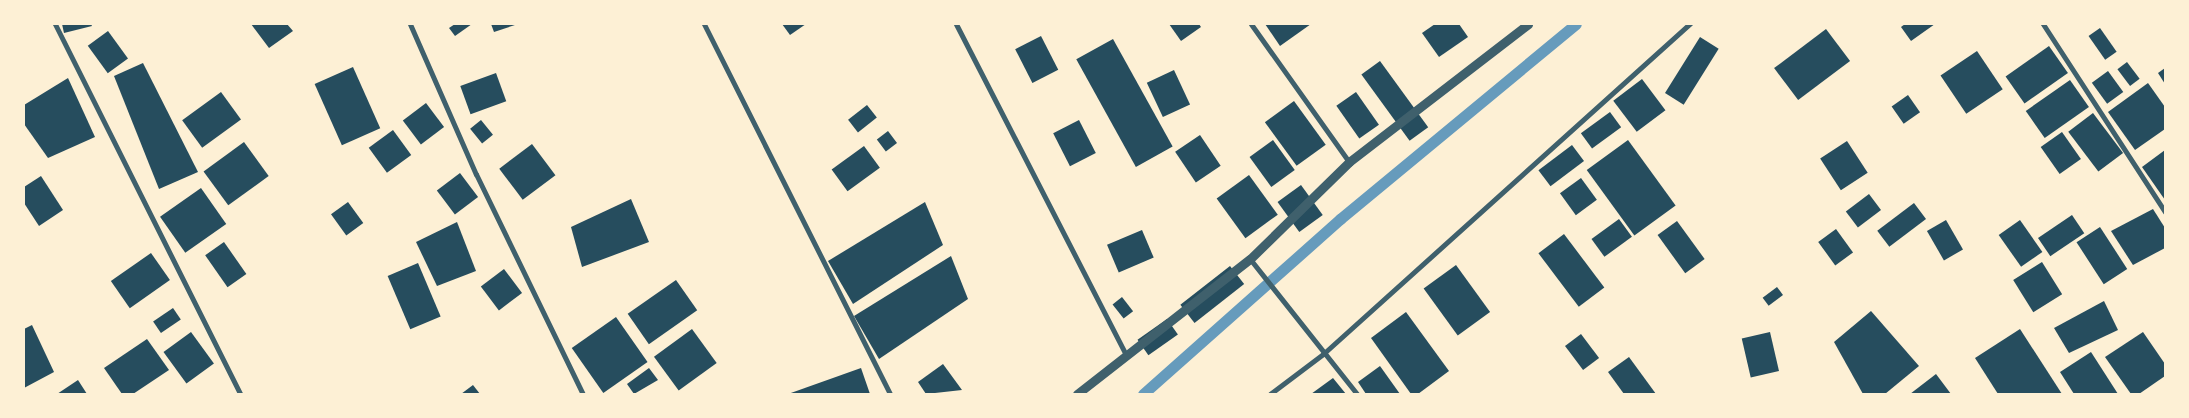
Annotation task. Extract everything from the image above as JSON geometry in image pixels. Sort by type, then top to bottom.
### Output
[{"type":"street","points":[[55,24],[240,394]]},
{"type":"street","points":[[410,24],[476,174],[583,394]]},
{"type":"street","points":[[704,24],[890,394]]},
{"type":"street","points":[[956,24],[1125,353]]},
{"type":"street","points":[[1251,24],[1349,162]]},
{"type":"street","points":[[1077,394],[1125,353],[1250,259],[1349,162],[1528,24]]},
{"type":"street","points":[[1270,394],[1323,354],[1690,24]]},
{"type":"street","points":[[2043,24],[2165,212]]},
{"type":"street","points":[[1250,259],[1323,354],[1357,394]]},
{"type":"building","points":[[62,24],[91,24],[92,26],[64,33]]},
{"type":"building","points":[[251,24],[287,24],[293,31],[269,48]]},
{"type":"building","points":[[455,24],[472,24],[455,36],[449,28]]},
{"type":"building","points":[[491,24],[518,24],[494,32]]},
{"type":"building","points":[[782,24],[806,24],[790,35]]},
{"type":"building","points":[[1169,24],[1199,24],[1201,27],[1181,41]]},
{"type":"building","points":[[1265,24],[1311,24],[1280,46]]},
{"type":"building","points":[[1435,24],[1459,24],[1468,37],[1439,57],[1422,33]]},
{"type":"building","points":[[1905,24],[1935,24],[1911,41],[1901,27]]},
{"type":"building","points":[[2100,28],[2117,52],[2105,60],[2089,36]]},
{"type":"building","points":[[1826,29],[1850,61],[1798,100],[1774,68]]},
{"type":"building","points":[[108,31],[128,59],[108,73],[88,46]]},
{"type":"building","points":[[1041,36],[1058,70],[1032,83],[1015,49]]},
{"type":"building","points":[[1700,37],[1719,49],[1684,105],[1665,93]]},
{"type":"building","points":[[1113,39],[1173,147],[1136,167],[1076,59]]},
{"type":"building","points":[[2049,46],[2068,73],[2025,103],[2006,76]]},
{"type":"building","points":[[1977,51],[2003,89],[1966,114],[1941,76]]},
{"type":"building","points":[[1380,61],[1428,127],[1410,141],[1361,75]]},
{"type":"building","points":[[2127,62],[2140,79],[2130,86],[2117,69]]},
{"type":"building","points":[[143,63],[198,172],[159,189],[114,76]]},
{"type":"building","points":[[353,67],[380,128],[342,145],[315,84]]},
{"type":"building","points":[[2165,68],[2165,84],[2158,73]]},
{"type":"building","points":[[1174,70],[1190,104],[1163,117],[1147,83]]},
{"type":"building","points":[[2108,71],[2123,92],[2107,104],[2092,83]]},
{"type":"building","points":[[496,73],[506,101],[471,114],[460,86]]},
{"type":"building","points":[[68,78],[95,137],[48,158],[24,124],[24,105]]},
{"type":"building","points":[[1642,79],[1665,110],[1637,132],[1613,101]]},
{"type":"building","points":[[2070,80],[2089,107],[2045,138],[2026,111]]},
{"type":"building","points":[[2148,83],[2165,107],[2165,129],[2135,150],[2108,112]]},
{"type":"building","points":[[221,92],[241,120],[202,148],[182,120]]},
{"type":"building","points":[[1356,92],[1379,125],[1359,139],[1336,106]]},
{"type":"building","points":[[1908,95],[1920,112],[1904,124],[1892,106]]},
{"type":"building","points":[[1294,101],[1326,145],[1297,166],[1265,122]]},
{"type":"building","points":[[426,103],[444,127],[421,144],[403,120]]},
{"type":"building","points":[[867,105],[877,118],[858,132],[848,120]]},
{"type":"building","points":[[1610,112],[1621,127],[1592,149],[1581,133]]},
{"type":"building","points":[[2093,113],[2123,153],[2098,172],[2068,132]]},
{"type":"building","points":[[481,120],[493,135],[482,144],[470,129]]},
{"type":"building","points":[[1079,120],[1096,153],[1070,166],[1053,133]]},
{"type":"building","points":[[393,130],[411,155],[387,173],[369,148]]},
{"type":"building","points":[[888,131],[897,143],[886,151],[877,139]]},
{"type":"building","points":[[2062,132],[2081,159],[2060,174],[2041,147]]},
{"type":"building","points":[[1200,135],[1221,166],[1196,182],[1175,152]]},
{"type":"building","points":[[1273,140],[1295,170],[1271,187],[1250,157]]},
{"type":"building","points":[[1628,140],[1676,206],[1634,236],[1587,170]]},
{"type":"building","points":[[1847,141],[1868,173],[1841,190],[1820,158]]},
{"type":"building","points":[[244,142],[269,176],[228,205],[204,171]]},
{"type":"building","points":[[532,144],[555,175],[523,200],[499,169]]},
{"type":"building","points":[[1572,145],[1584,161],[1550,186],[1538,170]]},
{"type":"building","points":[[864,146],[880,168],[848,191],[832,170]]},
{"type":"building","points":[[2165,150],[2165,200],[2142,167]]},
{"type":"building","points":[[460,173],[478,197],[455,214],[437,190]]},
{"type":"building","points":[[1249,175],[1278,215],[1245,238],[1217,199]]},
{"type":"building","points":[[41,176],[63,210],[39,226],[24,203],[24,187]]},
{"type":"building","points":[[1581,178],[1597,200],[1576,215],[1560,193]]},
{"type":"building","points":[[1301,185],[1323,215],[1299,232],[1278,202]]},
{"type":"building","points":[[201,188],[226,224],[185,253],[160,217]]},
{"type":"building","points":[[1869,194],[1881,210],[1858,227],[1846,211]]},
{"type":"building","points":[[631,199],[649,242],[582,267],[571,227]]},
{"type":"building","points":[[348,202],[363,223],[346,235],[331,214]]},
{"type":"building","points":[[925,202],[943,245],[853,304],[828,261]]},
{"type":"building","points":[[1914,203],[1926,219],[1889,247],[1877,231]]},
{"type":"building","points":[[2153,209],[2165,228],[2165,248],[2133,265],[2111,231]]},
{"type":"building","points":[[2072,215],[2084,233],[2050,256],[2038,238]]},
{"type":"building","points":[[1619,219],[1632,237],[1604,257],[1591,239]]},
{"type":"building","points":[[1946,220],[1963,249],[1944,260],[1927,231]]},
{"type":"building","points":[[2020,220],[2042,252],[2021,267],[1999,235]]},
{"type":"building","points":[[1677,221],[1705,259],[1685,273],[1658,235]]},
{"type":"building","points":[[457,222],[476,271],[437,286],[416,242]]},
{"type":"building","points":[[2100,227],[2127,269],[2104,284],[2077,242]]},
{"type":"building","points":[[1836,229],[1853,252],[1835,265],[1818,242]]},
{"type":"building","points":[[1142,230],[1154,258],[1119,272],[1107,245]]},
{"type":"building","points":[[1564,234],[1604,288],[1579,307],[1538,253]]},
{"type":"building","points":[[224,242],[246,274],[228,287],[205,255]]},
{"type":"building","points":[[151,253],[170,280],[130,308],[111,281]]},
{"type":"building","points":[[951,256],[968,299],[879,359],[854,316]]},
{"type":"building","points":[[2042,262],[2062,294],[2033,312],[2013,280]]},
{"type":"building","points":[[418,263],[441,316],[410,329],[388,276]]},
{"type":"building","points":[[1456,265],[1490,312],[1458,335],[1424,289]]},
{"type":"building","points":[[1230,266],[1244,284],[1195,323],[1180,305]]},
{"type":"building","points":[[504,269],[522,293],[499,310],[481,286]]},
{"type":"building","points":[[676,280],[697,310],[649,344],[628,314]]},
{"type":"building","points":[[1777,287],[1783,295],[1769,306],[1763,298]]},
{"type":"building","points":[[1122,297],[1133,311],[1124,319],[1113,304]]},
{"type":"building","points":[[2104,301],[2118,330],[2069,353],[2054,328]]},
{"type":"building","points":[[173,308],[181,320],[161,333],[153,321]]},
{"type":"building","points":[[1871,311],[1919,366],[1885,394],[1863,394],[1834,342]]},
{"type":"building","points":[[1406,312],[1449,371],[1418,394],[1411,394],[1371,338]]},
{"type":"building","points":[[616,317],[648,362],[603,393],[572,348]]},
{"type":"building","points":[[1167,319],[1178,335],[1148,355],[1138,340]]},
{"type":"building","points":[[32,325],[54,372],[24,388],[24,329]]},
{"type":"building","points":[[692,329],[717,363],[679,391],[654,357]]},
{"type":"building","points":[[2020,329],[2062,394],[1998,394],[1975,358]]},
{"type":"building","points":[[191,332],[214,364],[186,384],[163,352]]},
{"type":"building","points":[[1770,332],[1779,371],[1751,377],[1742,339]]},
{"type":"building","points":[[2143,332],[2165,364],[2165,376],[2139,394],[2131,394],[2105,357]]},
{"type":"building","points":[[1581,334],[1599,358],[1583,370],[1565,346]]},
{"type":"building","points":[[147,339],[169,370],[133,394],[122,394],[104,368]]},
{"type":"building","points":[[2091,352],[2118,394],[2074,394],[2060,372]]},
{"type":"building","points":[[1629,357],[1656,394],[1624,394],[1608,372]]},
{"type":"building","points":[[943,364],[962,390],[926,394],[918,382]]},
{"type":"building","points":[[1380,366],[1400,394],[1366,394],[1358,382]]},
{"type":"building","points":[[649,368],[658,380],[634,394],[627,384]]},
{"type":"building","points":[[861,368],[870,394],[788,394]]},
{"type":"building","points":[[1936,374],[1951,394],[1910,394]]},
{"type":"building","points":[[1333,378],[1346,394],[1311,394]]},
{"type":"building","points":[[78,380],[87,394],[57,394]]},
{"type":"building","points":[[473,385],[480,394],[461,394]]},
{"type":"waterway","points":[[1143,394],[1340,219],[1576,24]]}]
